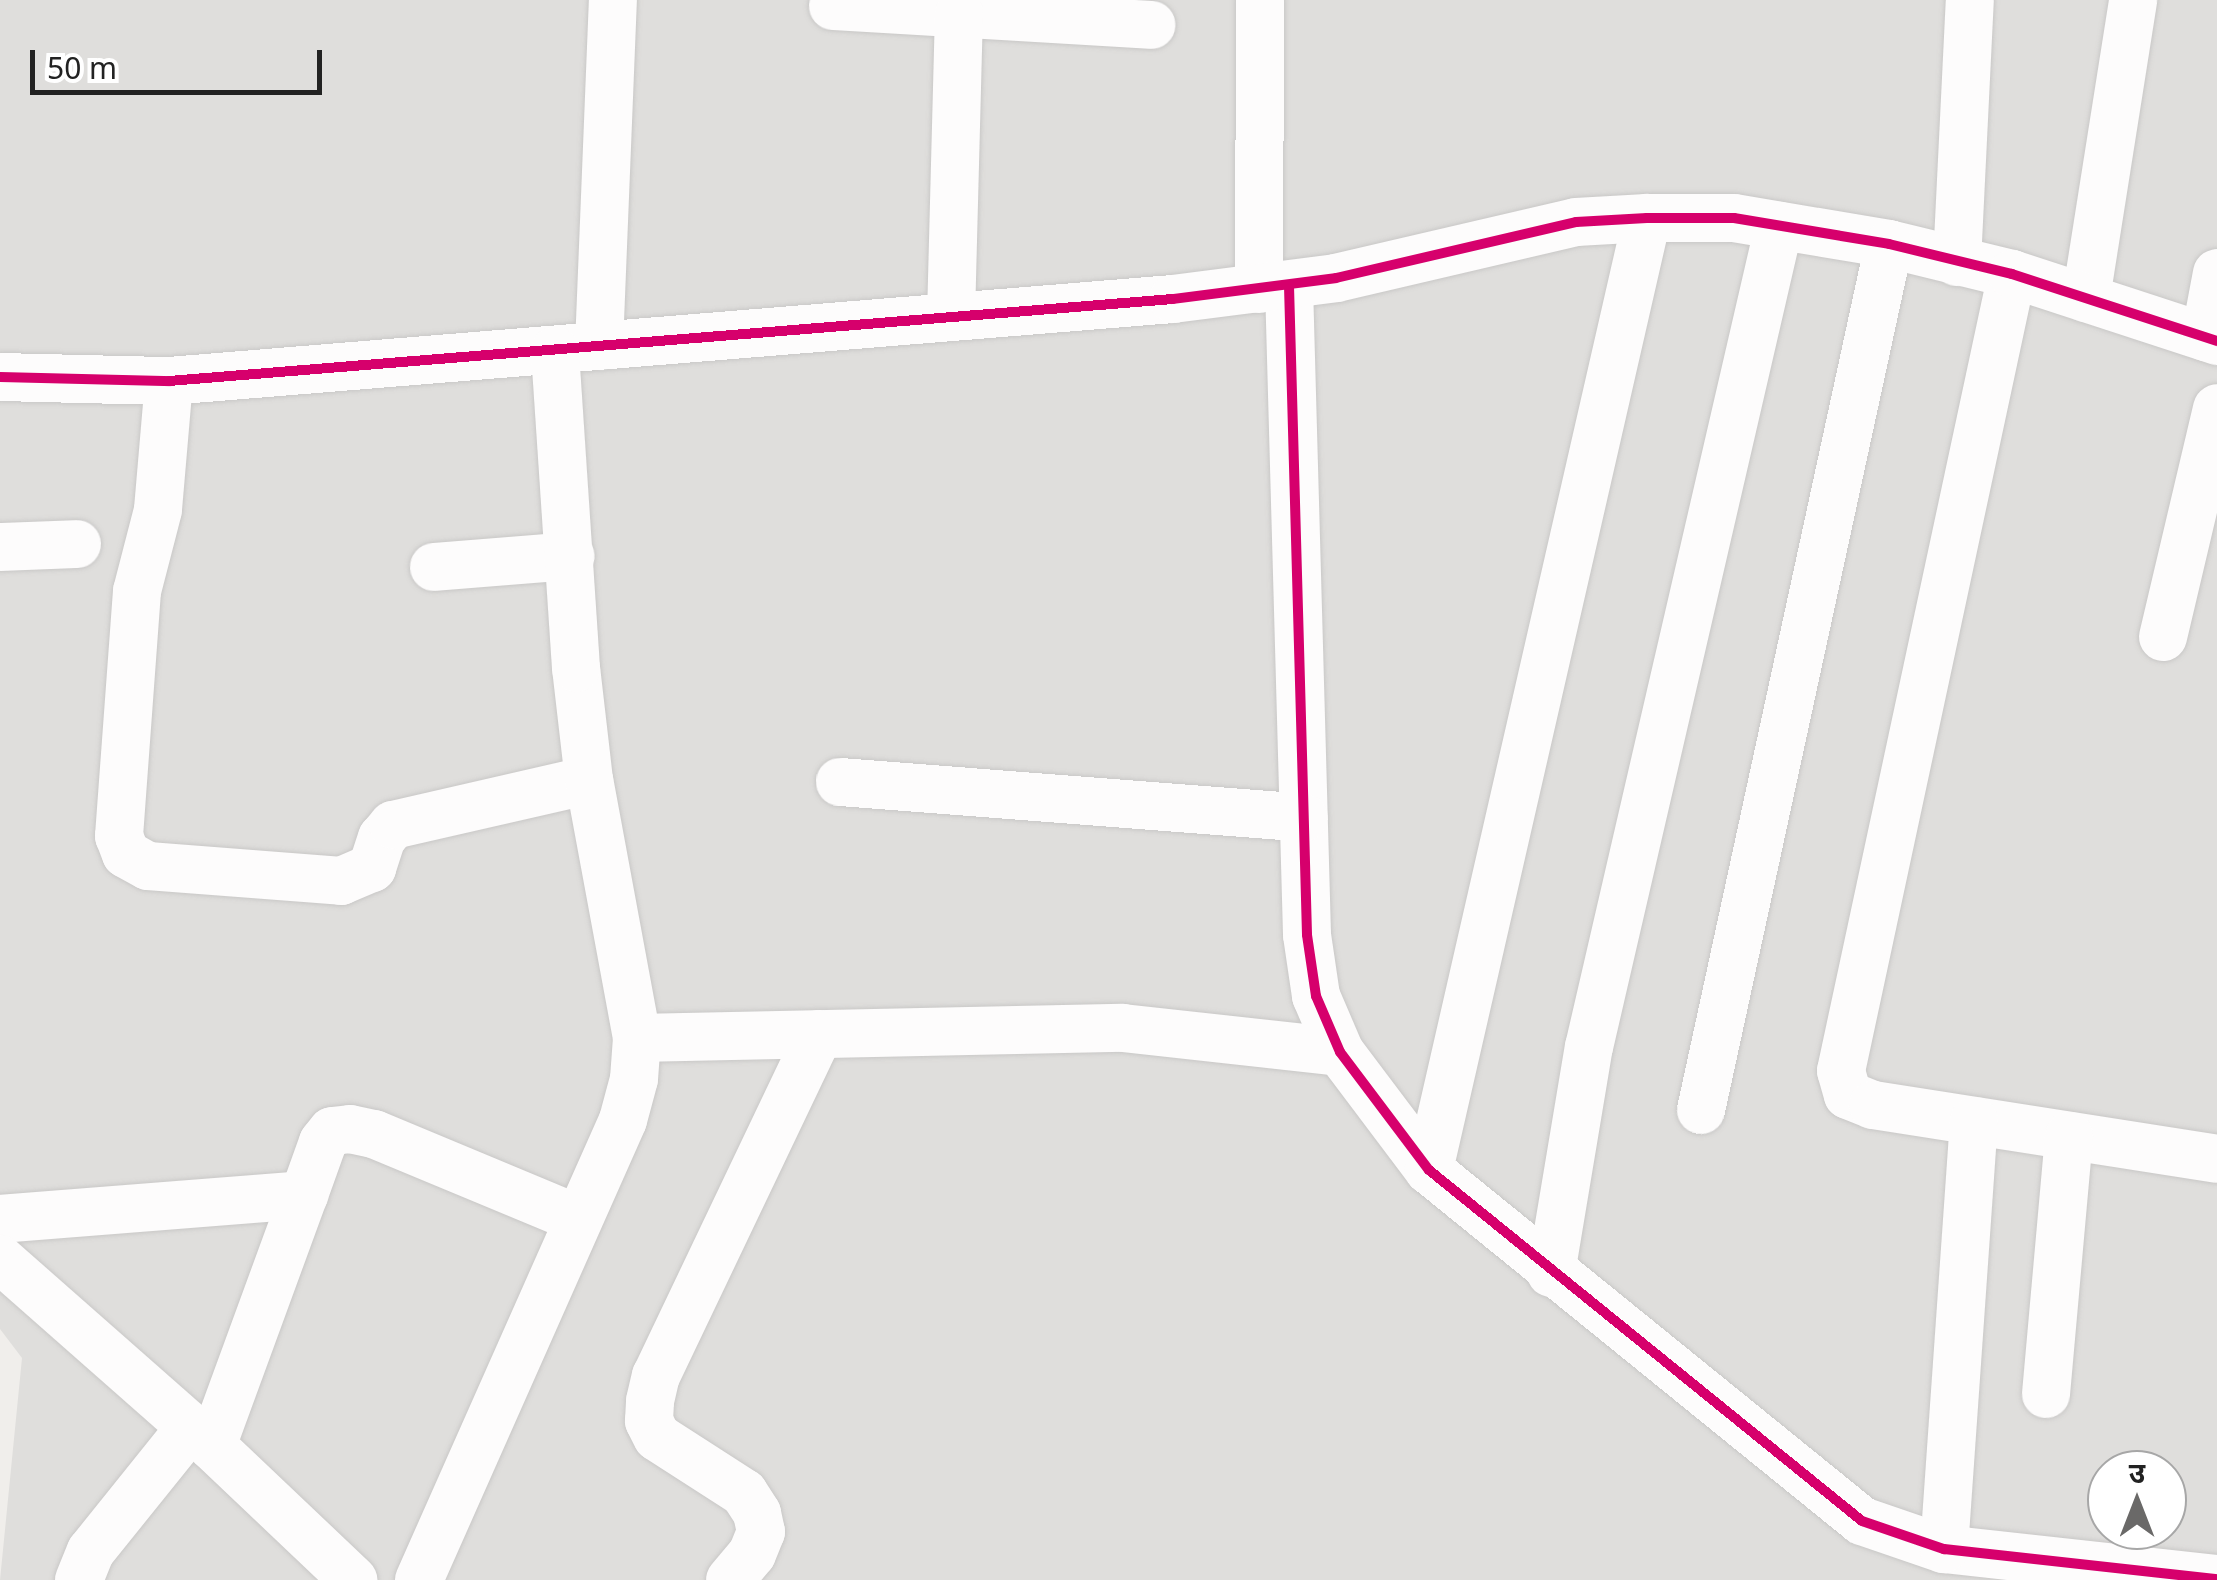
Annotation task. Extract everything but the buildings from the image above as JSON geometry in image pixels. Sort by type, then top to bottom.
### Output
[{"type":"street","points":[[419,1580],[576,1218],[623,1120],[634,1078],[637,1038],[589,780],[570,556],[577,348],[613,0]]},
{"type":"street","points":[[1260,0],[1307,936],[1316,996],[1340,1052],[1429,1170],[1851,1513],[1944,1549],[2217,1579]]},
{"type":"street","points":[[1958,262],[1970,0]]},
{"type":"street","points":[[2086,298],[2133,0]]},
{"type":"street","points":[[833,6],[1150,25]]},
{"type":"street","points":[[951,318],[959,14]]},
{"type":"street","points":[[1429,1170],[1646,218]]},
{"type":"street","points":[[0,377],[169,381],[1274,288],[1576,222],[1646,218],[1734,218],[1889,244],[2012,274],[2211,339],[2217,273]]},
{"type":"street","points":[[1552,1273],[1589,1047],[1779,226]]},
{"type":"street","points":[[1701,1110],[1889,244]]},
{"type":"street","points":[[2012,274],[1842,1072],[1848,1095],[1873,1105],[2217,1159]]},
{"type":"street","points":[[169,381],[158,510],[137,591],[119,836],[126,854],[148,866],[342,881],[372,868],[382,838],[393,825],[589,780]]},
{"type":"street","points":[[2163,637],[2217,408]]},
{"type":"street","points":[[0,547],[77,544]]},
{"type":"street","points":[[434,567],[570,556]]},
{"type":"street","points":[[840,782],[1304,818]]},
{"type":"street","points":[[637,1038],[1123,1028],[1340,1052]]},
{"type":"street","points":[[730,1580],[752,1554],[761,1532],[757,1512],[744,1493],[657,1437],[649,1422],[650,1401],[656,1376],[819,1034]]},
{"type":"street","points":[[1944,1549],[1974,1121]]},
{"type":"street","points":[[80,1580],[91,1551],[201,1437],[323,1142],[332,1131],[350,1129],[374,1134],[576,1218]]},
{"type":"street","points":[[2046,1394],[2069,1136]]},
{"type":"street","points":[[0,1219],[304,1195]]},
{"type":"street","points":[[0,1260],[201,1437],[353,1580]]},
{"type":"shaded area","points":[[0,0],[2217,0],[2217,1580],[0,1580],[22,1358],[0,1329]]},
{"type":"cycle path","points":[[0,377],[169,381],[1173,299],[1336,278],[1576,222],[1647,218],[1734,218],[1889,244],[2012,274],[2217,341]]},
{"type":"cycle path","points":[[1289,286],[1307,935],[1316,996],[1340,1052],[1429,1170],[1862,1521],[1944,1549],[2217,1579]]}]
